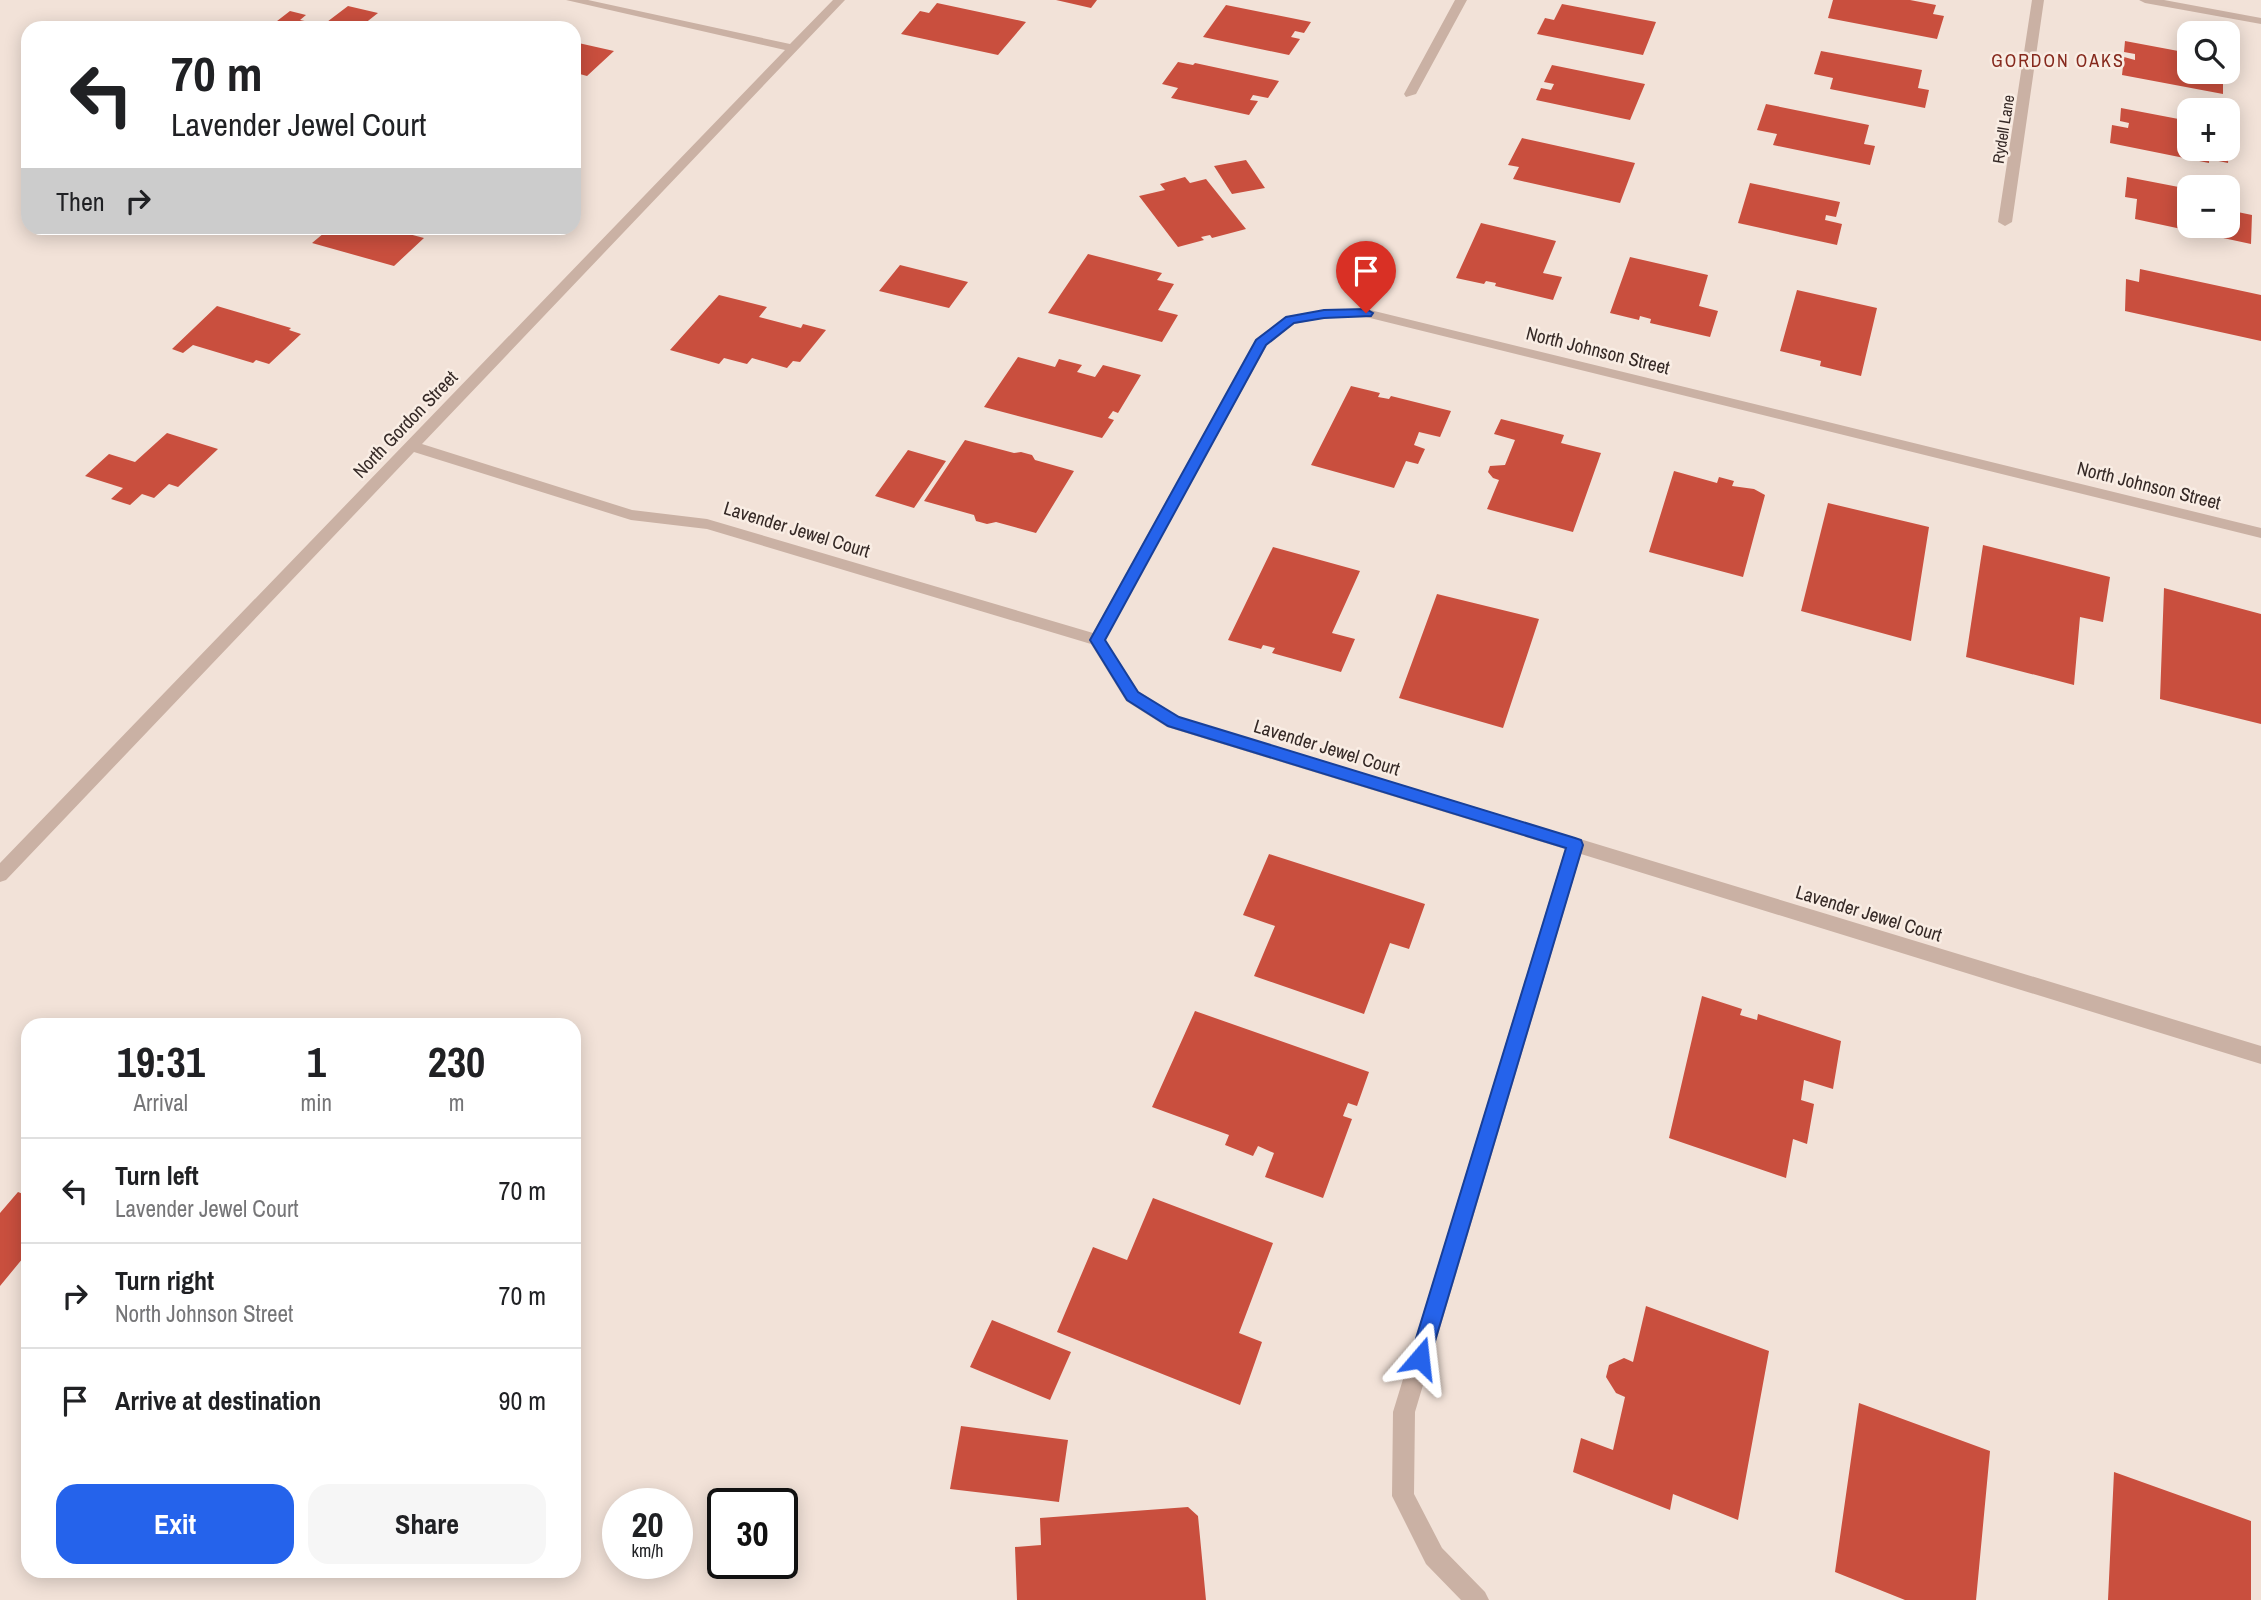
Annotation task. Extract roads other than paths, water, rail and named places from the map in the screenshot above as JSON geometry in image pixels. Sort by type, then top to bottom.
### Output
[{"type":"street","points":[[572,0],[792,48]]},
{"type":"street","name":"North Gordon Street","points":[[0,875],[839,0]]},
{"type":"street","points":[[1410,94],[1461,0]]},
{"type":"street","name":"Rydell Lane","points":[[2005,222],[2038,0]]},
{"type":"street","points":[[2145,0],[2261,21]]},
{"type":"street","name":"North Johnson Street","points":[[1097,640],[1261,342],[1290,320],[1324,314],[1366,313],[2261,533]]},
{"type":"street","name":"Lavender Jewel Court","points":[[410,446],[631,515],[707,524],[1097,640],[1132,696],[1173,722],[2261,1055]]},
{"type":"street","points":[[1476,1600],[1434,1556],[1403,1496],[1404,1412],[1575,845]]},
{"type":"district","name":"GORDON OAKS","points":[[2058,61]]}]
